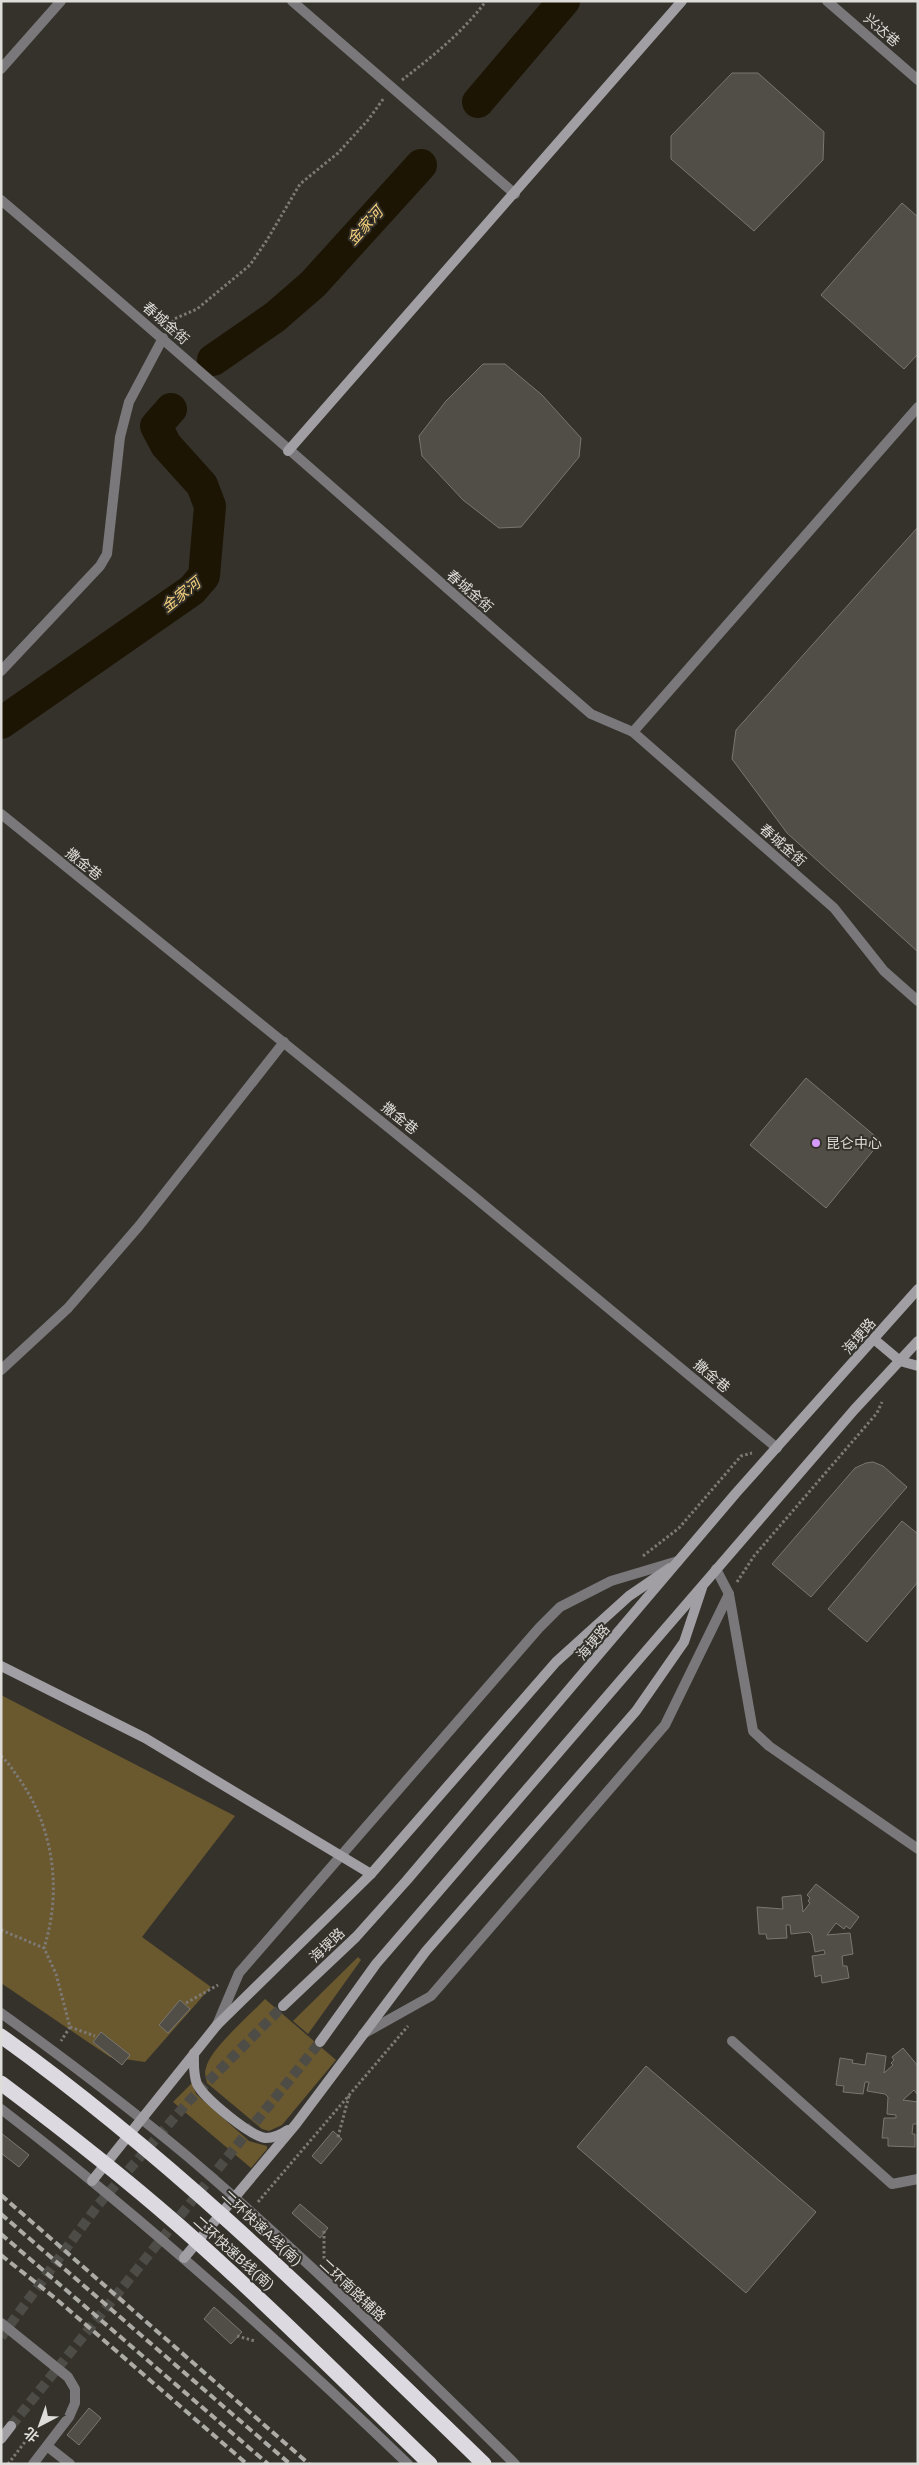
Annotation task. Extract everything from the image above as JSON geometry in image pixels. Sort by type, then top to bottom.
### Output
[{"type":"highway","name":"二环快速A线(南)","points":[[1,2036],[113,2122],[200,2194],[322,2305],[484,2464]]},
{"type":"highway","name":"二环快速B线(南)","points":[[1,2084],[97,2157],[176,2222],[295,2333],[430,2464]]},
{"type":"main road","points":[[288,451],[682,1]]},
{"type":"main road","name":"海埂路","points":[[283,2006],[356,1937],[407,1880],[777,1448],[875,1340],[918,1289]]},
{"type":"main road","points":[[875,1340],[900,1361],[918,1366]]},
{"type":"main road","points":[[320,2042],[376,1964],[854,1410],[918,1341]]},
{"type":"main road","points":[[92,2181],[217,2026],[371,1874],[556,1662],[629,1596],[681,1560]]},
{"type":"main road","points":[[184,2258],[296,2124],[426,1951],[636,1711],[684,1642],[704,1583]]},
{"type":"main road","points":[[1,1666],[145,1738],[371,1874]]},
{"type":"main road","points":[[194,2053],[194,2069],[197,2084],[205,2094],[252,2134],[267,2138],[280,2135],[296,2124]]},
{"type":"main road","points":[[1,2439],[11,2426]]},
{"type":"street","points":[[1,69],[61,1]]},
{"type":"street","points":[[292,1],[515,194]]},
{"type":"street","name":"兴达巷","points":[[827,1],[918,80]]},
{"type":"street","name":"春城金街","points":[[1,200],[163,338],[288,451],[591,714],[633,732],[834,908],[884,971],[918,1001]]},
{"type":"street","points":[[1,672],[100,566],[107,554],[120,437],[129,402],[163,338]]},
{"type":"street","points":[[633,732],[918,408]]},
{"type":"street","name":"撒金巷","points":[[1,814],[472,1194],[777,1448]]},
{"type":"street","points":[[1,1370],[68,1308],[140,1226],[284,1042]]},
{"type":"street","points":[[217,2026],[239,1973],[340,1854],[539,1628],[560,1607],[611,1582],[681,1560]]},
{"type":"street","points":[[716,1569],[729,1594],[753,1731],[769,1746],[918,1849]]},
{"type":"street","points":[[362,2034],[431,1996],[665,1725],[729,1594]]},
{"type":"street","name":"二环南路辅路","points":[[1,2013],[141,2119],[250,2212],[515,2464]]},
{"type":"street","points":[[732,2041],[892,2184],[918,2179]]},
{"type":"street","points":[[1,2109],[92,2181],[184,2258],[285,2348],[408,2464]]},
{"type":"street","points":[[1,2323],[68,2377],[75,2389],[75,2403],[69,2418],[33,2464]]},
{"type":"street","points":[[47,2446],[70,2464]]},
{"type":"path","points":[[163,338],[174,319],[197,309],[250,264],[267,240],[300,184],[338,154],[392,88],[450,42],[470,23],[486,1]]},
{"type":"path","points":[[1,1756],[31,1796],[48,1836],[54,1880],[52,1924],[44,1948]]},
{"type":"path","points":[[1,1930],[44,1948],[56,1974],[70,2027],[54,2052]]},
{"type":"path","points":[[186,2003],[239,1973]]},
{"type":"path","points":[[250,2212],[414,2020]]},
{"type":"path","points":[[70,2027],[95,2036]]},
{"type":"path","points":[[338,2137],[349,2095]]},
{"type":"path","points":[[324,2231],[324,2281]]},
{"type":"path","points":[[8,2464],[28,2438]]},
{"type":"shaded area","points":[[1,1695],[235,1816],[142,1937],[211,1987],[145,2062],[110,2057],[1,1983]]},
{"type":"shaded area","points":[[358,1957],[361,1960],[308,2034],[293,2021]]},
{"type":"shaded area","points":[[265,1999],[336,2060],[282,2125],[269,2131],[262,2129],[207,2083],[205,2074],[209,2060],[222,2042]]},
{"type":"shaded area","points":[[192,2083],[196,2094],[249,2141],[267,2146],[267,2149],[251,2168],[173,2102]]},
{"type":"building","points":[[732,73],[758,73],[824,132],[823,160],[754,231],[671,159],[671,136]]},
{"type":"building","points":[[902,203],[918,217],[918,354],[904,369],[821,295]]},
{"type":"building","points":[[483,364],[505,364],[542,395],[581,438],[579,457],[521,527],[499,528],[463,500],[422,456],[419,436],[446,401]]},
{"type":"building","points":[[918,527],[918,952],[787,833],[732,759],[736,730]]},
{"type":"building","name":"昆仑中心","points":[[806,1078],[881,1141],[826,1208],[750,1145]]},
{"type":"building","points":[[873,1462],[883,1466],[907,1487],[811,1597],[772,1564],[855,1468]]},
{"type":"building","points":[[902,1521],[918,1534],[918,1582],[867,1642],[828,1609]]},
{"type":"building","points":[[816,1884],[859,1917],[850,1929],[846,1926],[844,1929],[836,1923],[827,1935],[850,1933],[853,1954],[842,1956],[843,1966],[847,1966],[849,1978],[822,1983],[821,1975],[815,1977],[812,1956],[825,1954],[824,1950],[815,1952],[812,1935],[809,1932],[791,1934],[790,1925],[786,1925],[787,1938],[767,1939],[766,1934],[759,1934],[757,1907],[783,1909],[782,1897],[801,1895],[803,1912],[810,1903],[808,1901],[810,1898],[807,1895]]},
{"type":"building","points":[[180,2000],[190,2009],[168,2033],[159,2025]]},
{"type":"building","points":[[101,2032],[130,2055],[122,2065],[93,2042]]},
{"type":"building","points":[[903,2048],[918,2066],[918,2095],[914,2090],[903,2100],[918,2102],[918,2124],[913,2124],[912,2134],[915,2134],[915,2147],[888,2146],[888,2138],[882,2138],[884,2118],[896,2118],[896,2115],[887,2114],[888,2097],[885,2094],[867,2091],[869,2082],[865,2082],[863,2094],[843,2092],[844,2086],[836,2085],[840,2058],[853,2060],[852,2063],[865,2065],[867,2053],[886,2056],[884,2073],[893,2065],[891,2063],[894,2060],[892,2057]]},
{"type":"building","points":[[646,2066],[816,2212],[746,2293],[577,2147]]},
{"type":"building","points":[[333,2131],[342,2139],[321,2164],[312,2156]]},
{"type":"building","points":[[1,2133],[29,2155],[19,2167],[1,2153]]},
{"type":"building","points":[[300,2204],[328,2228],[320,2238],[292,2213]]},
{"type":"building","points":[[214,2307],[242,2332],[231,2344],[204,2319]]},
{"type":"building","points":[[89,2408],[101,2418],[79,2445],[67,2435]]},
{"type":"waterway","name":"金家河","points":[[478,102],[564,1]]},
{"type":"waterway","name":"金家河","points":[[213,360],[275,317],[313,284],[421,165]]},
{"type":"waterway","name":"金家河","points":[[1,723],[192,590],[204,576],[210,506],[202,485],[166,445],[156,426],[171,409]]},
{"type":"tunnel","points":[[1,2337],[98,2205],[189,2101],[283,2006]]},
{"type":"tunnel","points":[[11,2426],[320,2042]]},
{"type":"railway","points":[[1,2195],[309,2464]]},
{"type":"railway","points":[[1,2214],[290,2464]]},
{"type":"railway","points":[[1,2234],[268,2464]]},
{"type":"railway","points":[[1,2255],[55,2298],[247,2464]]},
{"type":"place","name":"昆仑中心","points":[[816,1143]]}]
